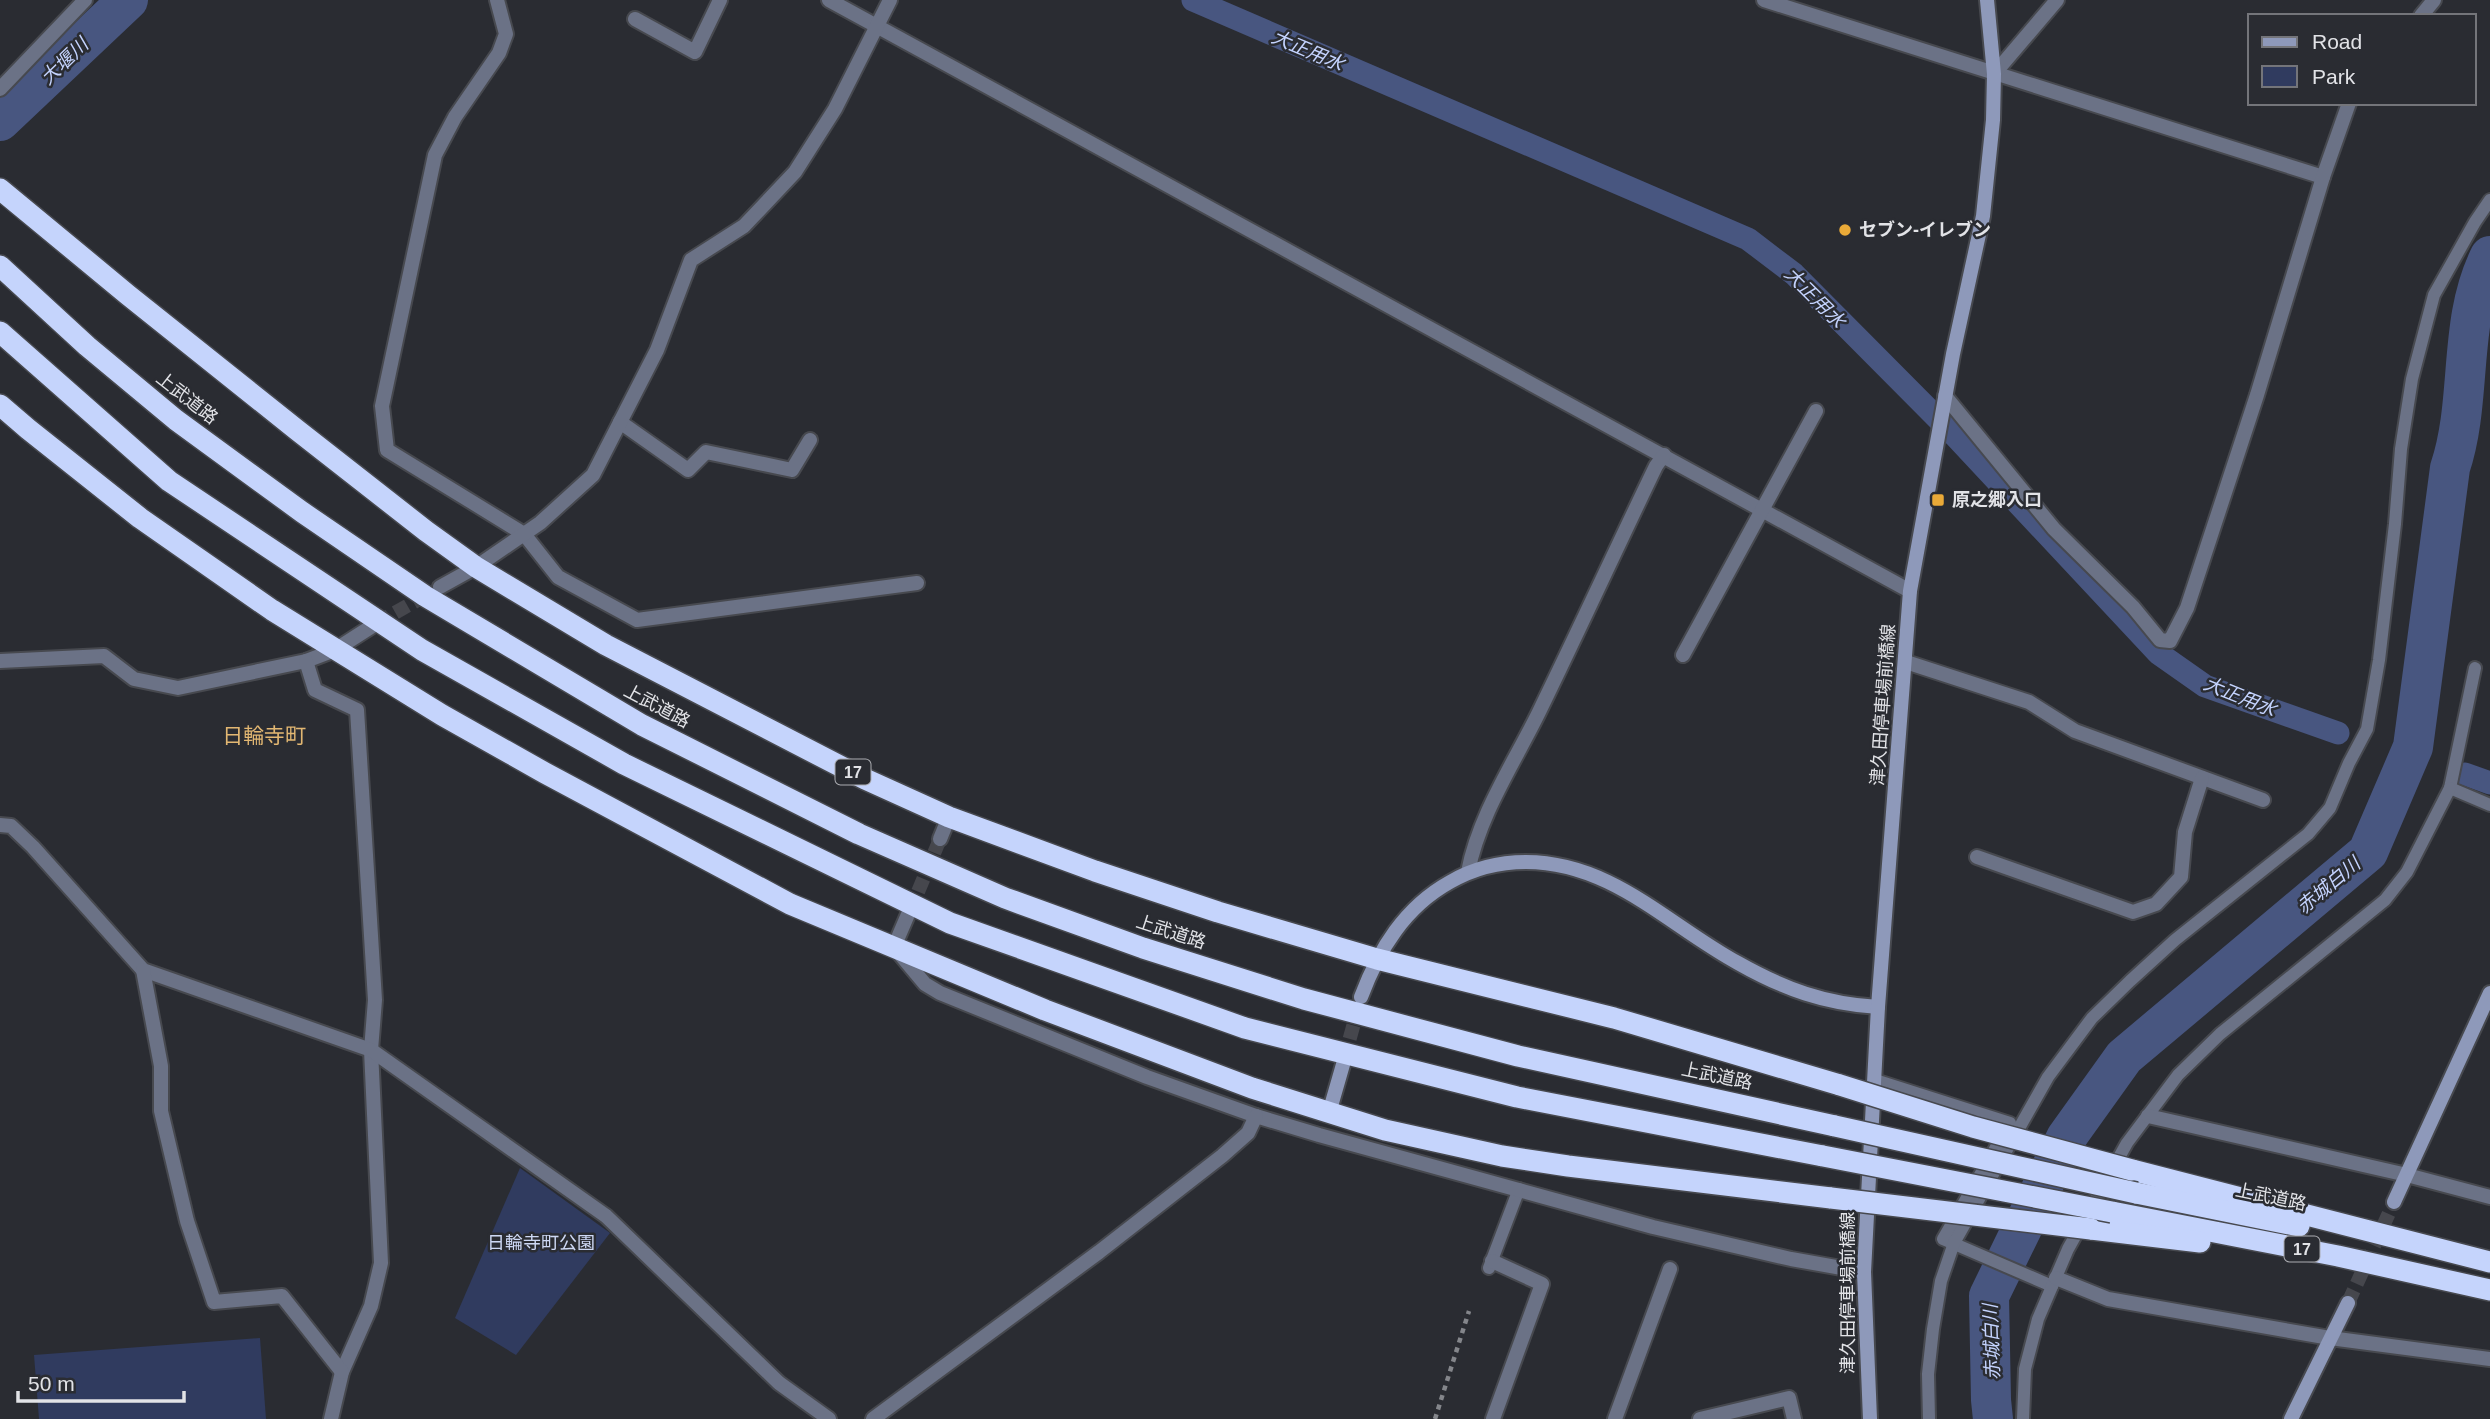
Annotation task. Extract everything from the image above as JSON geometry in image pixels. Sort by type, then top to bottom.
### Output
[{"type":"highway","name":"17","points":[[0,189],[244,388],[476,567],[618,651],[865,779],[949,817],[1095,871],[1218,912],[1377,959],[1614,1018],[1973,1127],[2490,1264]]},
{"type":"highway","name":"上武道路","points":[[0,266],[88,346],[176,420],[302,512],[425,596],[642,725],[859,834],[1005,898],[1143,948],[1304,999],[1518,1056],[2136,1193],[2490,1264]]},
{"type":"highway","name":"17","points":[[0,332],[169,481],[422,650],[624,764],[950,923],[1245,1028],[1517,1097],[2338,1256],[2490,1290]]},
{"type":"highway","name":"17","points":[[0,405],[140,518],[272,610],[442,715],[545,773],[790,904],[1045,1010],[1252,1088],[1385,1130],[1502,1156],[1703,1184],[2338,1256]]},
{"type":"main road","name":"津久田停車場前橋線","points":[[1870,1419],[1864,1272],[1878,1007],[1910,591],[1945,400],[1983,216],[1993,120],[1994,74],[1987,0]]},
{"type":"main road","points":[[1361,997],[1377,959],[1390,937],[1420,903],[1468,872],[1513,862],[1561,864],[1583,870],[1633,894],[1713,948],[1763,976],[1830,1002],[1878,1007]]},
{"type":"main road","points":[[2394,1202],[2490,993]]},
{"type":"main road","points":[[1329,1113],[1344,1061]]},
{"type":"main road","points":[[2291,1419],[2348,1303]]},
{"type":"street","points":[[0,89],[85,0]]},
{"type":"street","points":[[497,0],[506,34],[499,53],[455,117],[435,155],[382,406],[387,450],[524,534],[558,577],[637,620],[918,583]]},
{"type":"street","points":[[635,19],[695,52],[720,0]]},
{"type":"street","points":[[829,0],[1910,591]]},
{"type":"street","points":[[440,587],[476,567],[540,523],[593,475],[657,351],[691,260],[744,226],[795,172],[835,109],[890,0]]},
{"type":"street","points":[[1765,0],[2323,177]]},
{"type":"street","points":[[1994,74],[2057,0]]},
{"type":"street","points":[[2423,14],[2434,0]]},
{"type":"street","points":[[1945,400],[2054,529],[2133,607],[2160,640],[2170,641],[2187,608],[2257,394],[2323,177],[2348,105]]},
{"type":"street","points":[[1683,655],[1816,411]]},
{"type":"street","points":[[620,422],[688,470],[706,452],[792,470],[810,440]]},
{"type":"street","points":[[1468,872],[1472,849],[1509,770],[1538,715],[1656,466],[1664,455]]},
{"type":"street","points":[[0,661],[104,656],[135,679],[178,688],[306,661],[335,650],[377,623]]},
{"type":"street","points":[[306,661],[315,690],[357,710],[375,1000],[371,1050],[381,1263],[371,1306],[342,1372],[331,1419]]},
{"type":"street","points":[[1906,662],[2029,702],[2075,731],[2263,800]]},
{"type":"street","points":[[1977,857],[2133,912],[2156,904],[2180,877],[2185,832],[2202,778]]},
{"type":"street","points":[[940,839],[949,817]]},
{"type":"street","points":[[0,825],[11,826],[33,847],[143,970],[371,1050],[606,1216],[779,1383],[829,1419]]},
{"type":"street","points":[[909,912],[894,947],[925,984],[940,993],[1082,1052],[1256,1116],[1712,1241],[1864,1272]]},
{"type":"street","points":[[143,970],[161,1066],[161,1111],[187,1221],[214,1302],[282,1296],[342,1372]]},
{"type":"street","points":[[873,1419],[1088,1260],[1212,1164],[1248,1133],[1256,1116]]},
{"type":"street","points":[[2148,1116],[2407,1175],[2490,1198]]},
{"type":"street","points":[[1490,1264],[1542,1284],[1493,1419]]},
{"type":"street","points":[[1615,1419],[1670,1269]]},
{"type":"street","points":[[2050,1282],[2108,1299],[2330,1338],[2490,1359]]},
{"type":"street","points":[[1700,1419],[1789,1398],[1794,1419]]},
{"type":"lane","points":[[1929,1419],[1928,1374],[1941,1281],[1957,1244],[2048,1077],[2092,1018],[2171,943],[2308,834],[2329,808],[2367,729],[2412,379],[2431,307],[2440,285],[2490,200]]},
{"type":"lane","points":[[2023,1419],[2025,1369],[2050,1282],[2127,1143],[2178,1074],[2220,1034],[2385,900],[2407,872],[2450,789],[2475,668]]},
{"type":"lane","points":[[2450,789],[2490,805]]},
{"type":"lane","points":[[1875,1080],[2010,1123],[1943,1239],[2050,1282]]},
{"type":"lane","points":[[1490,1264],[1519,1189]]},
{"type":"path","points":[[1434,1419],[1469,1311]]},
{"type":"green space","name":"日輪寺町公園","points":[[520,1168],[610,1233],[516,1355],[455,1318]]},
{"type":"green space","points":[[260,1338],[266,1419],[39,1419],[34,1355]]},
{"type":"waterway","name":"大堰川","points":[[0,121],[128,0]]},
{"type":"waterway","name":"大正用水","points":[[1193,0],[1748,239],[1794,274],[1956,437],[2158,653],[2205,686],[2338,733]]},
{"type":"waterway","name":"赤城白川","points":[[1993,1419],[1989,1296],[2066,1138],[2124,1057],[2368,852],[2413,747],[2450,468],[2461,415],[2473,307],[2490,256]]},
{"type":"waterway","name":"大正用水","points":[[2465,774],[2490,783]]},
{"type":"tunnel","points":[[377,623],[430,593]]},
{"type":"tunnel","points":[[910,911],[940,839]]},
{"type":"tunnel","points":[[1344,1059],[1359,1005]]},
{"type":"tunnel","points":[[2348,1303],[2394,1202]]},
{"type":"place","name":"セブン-イレブン","points":[[1845,230]]},
{"type":"place","name":"原之郷入口","points":[[1938,500]]},
{"type":"district","name":"日輪寺町","points":[[264,736]]}]
